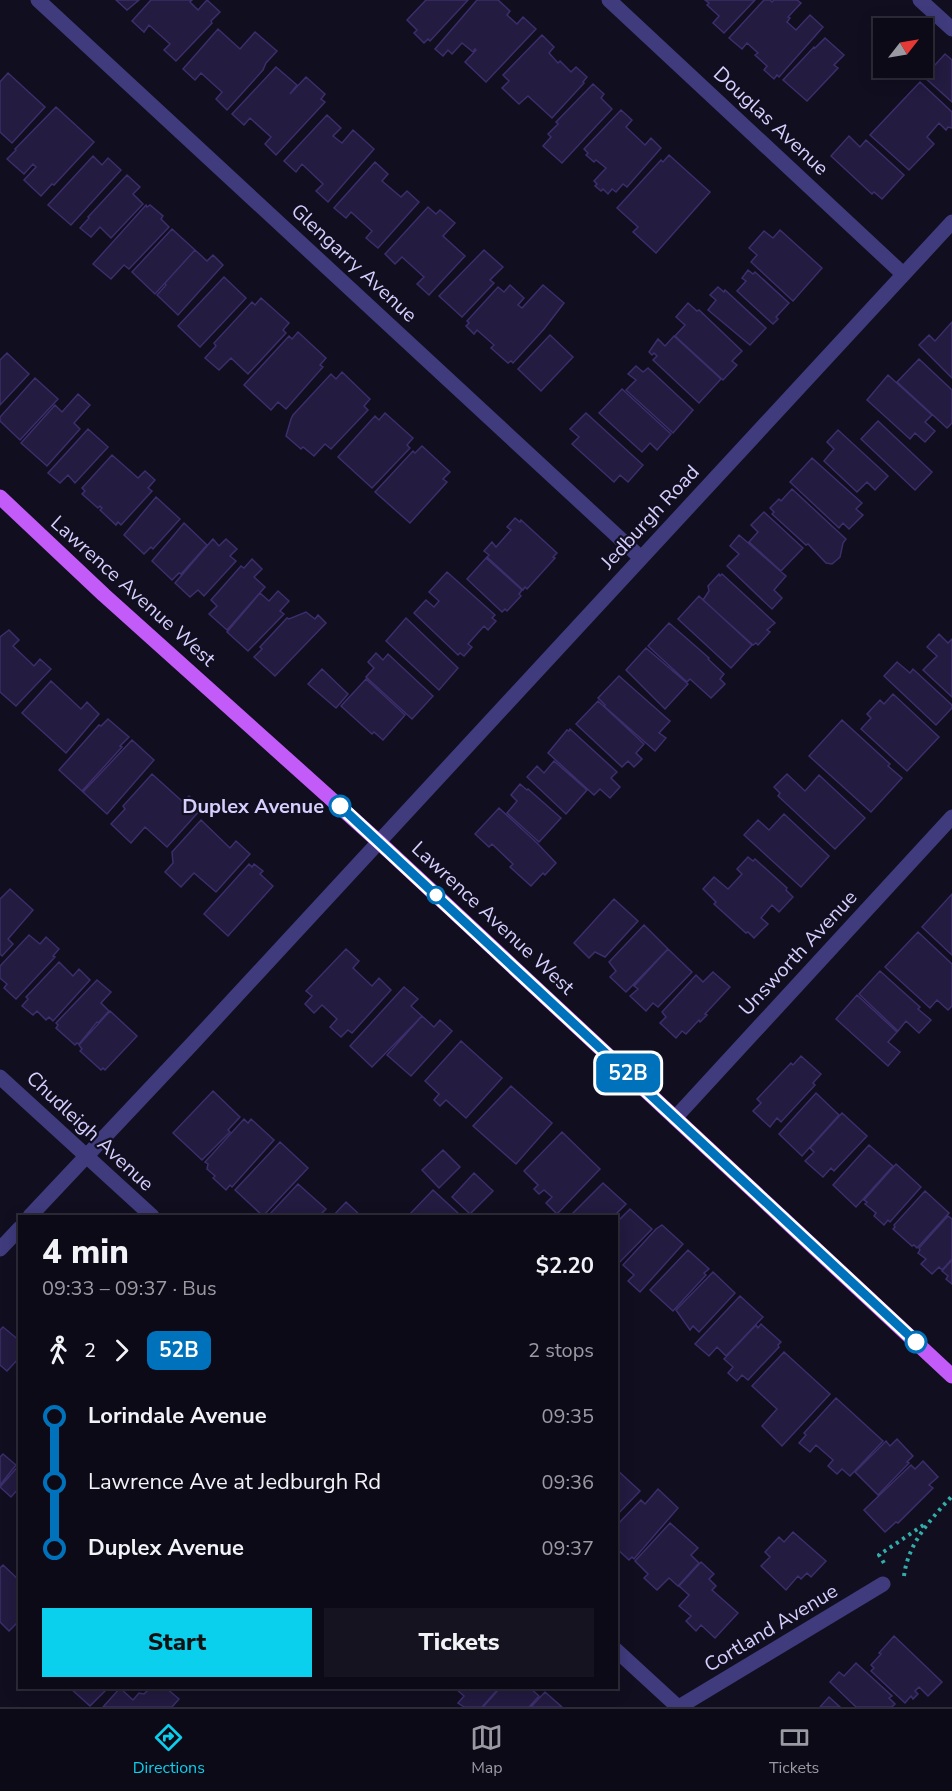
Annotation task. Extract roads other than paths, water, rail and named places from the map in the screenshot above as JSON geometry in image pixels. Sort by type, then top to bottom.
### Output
[{"type":"main road","name":"Lawrence Avenue West","points":[[0,497],[113,603],[379,842],[952,1376]]},
{"type":"street","name":"Glengarry Avenue","points":[[38,0],[641,558]]},
{"type":"street","name":"Douglas Avenue","points":[[609,0],[903,274]]},
{"type":"street","points":[[920,0],[952,29]]},
{"type":"street","name":"Jedburgh Road","points":[[379,842],[952,222]]},
{"type":"street","name":"Unsworth Avenue","points":[[675,1118],[952,817]]},
{"type":"street","points":[[31,1215],[379,842]]},
{"type":"street","name":"Chudleigh Avenue","points":[[0,1077],[151,1215]]},
{"type":"street","points":[[0,1249],[18,1230]]},
{"type":"street","name":"Cortland Avenue","points":[[679,1707],[883,1584]]},
{"type":"street","points":[[618,1652],[679,1707]]},
{"type":"place","name":"Duplex Avenue","points":[[340,806]]}]
